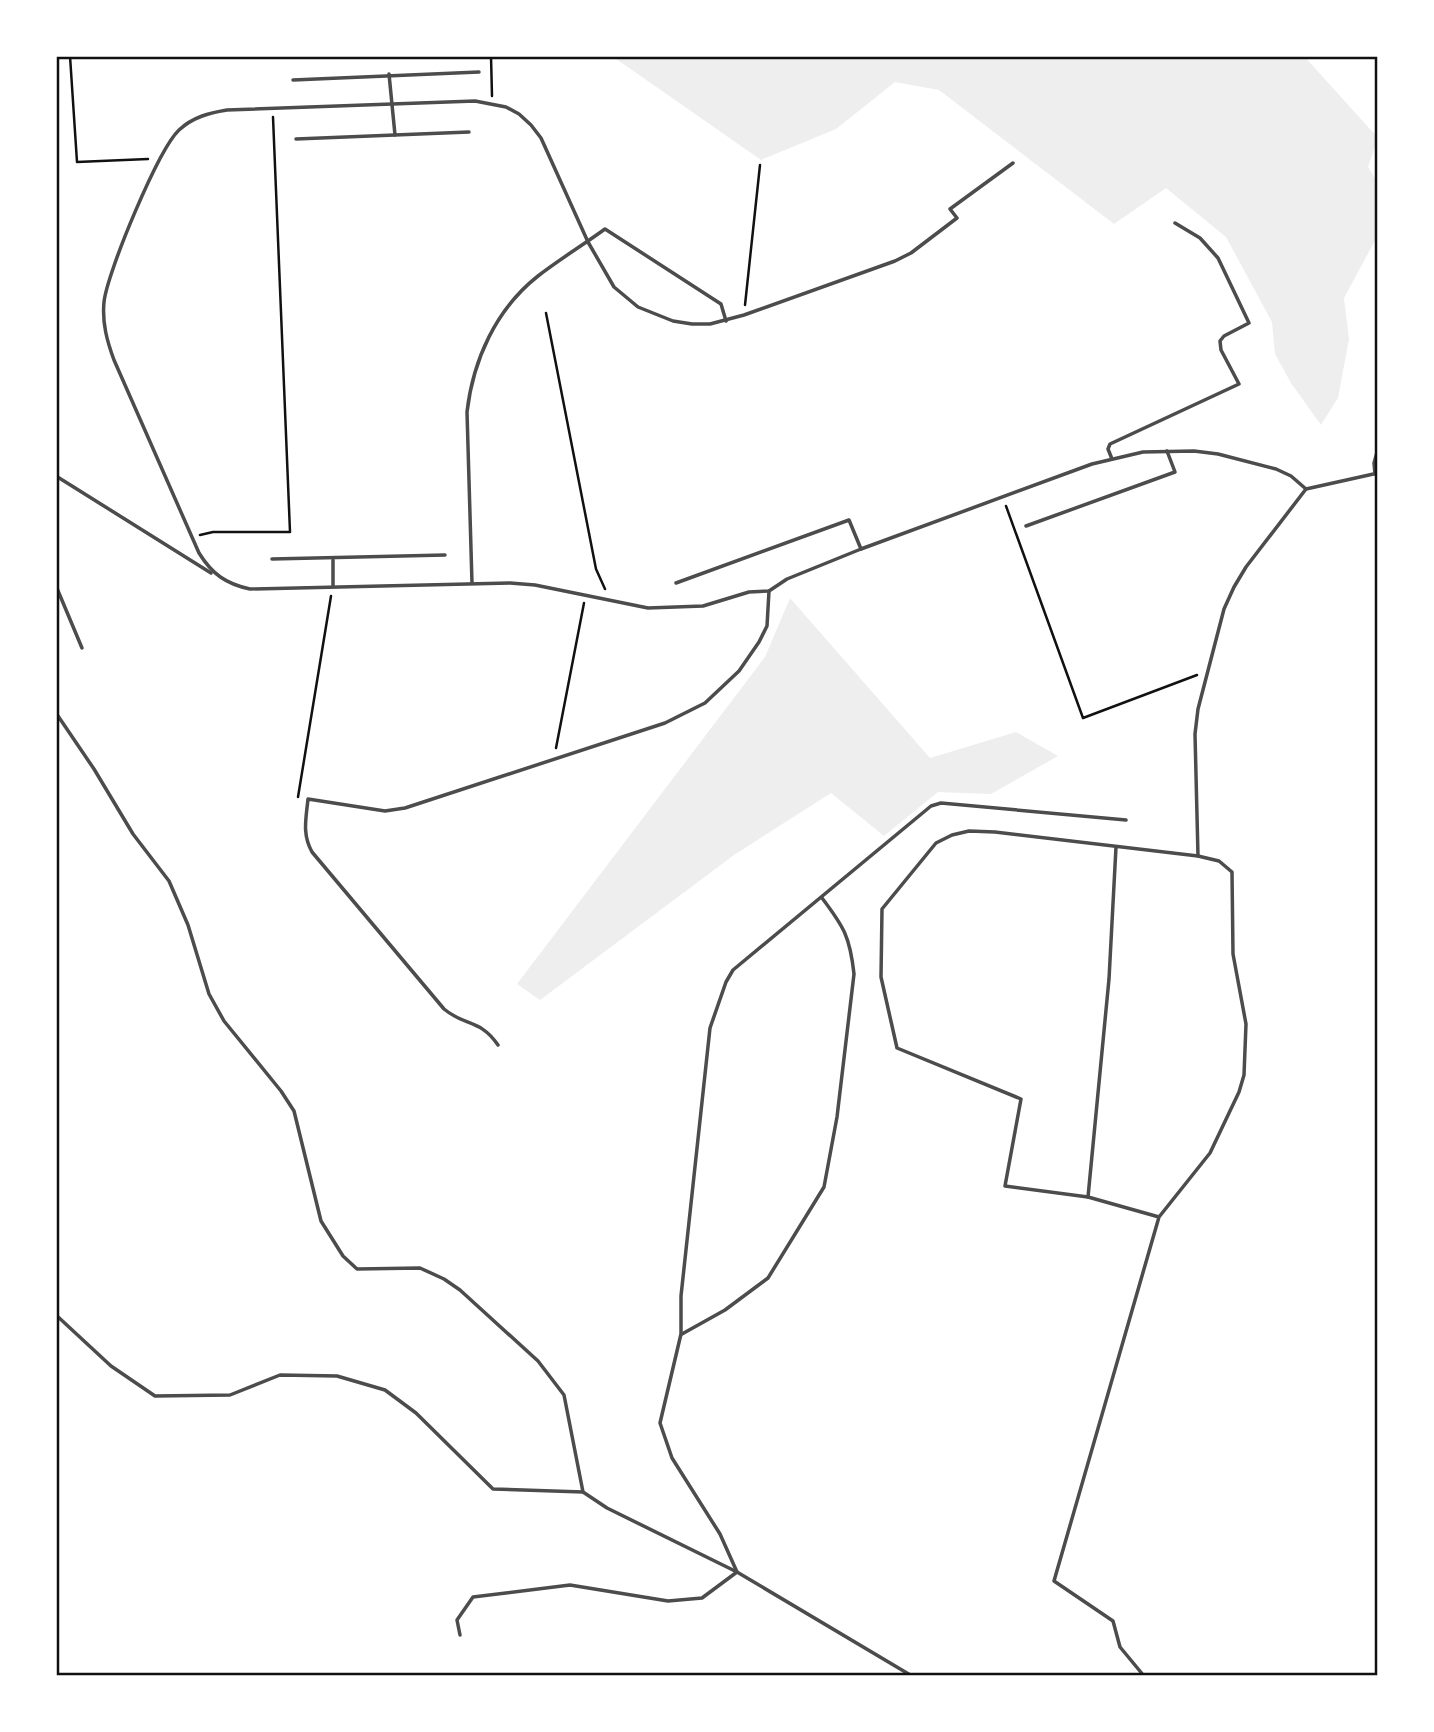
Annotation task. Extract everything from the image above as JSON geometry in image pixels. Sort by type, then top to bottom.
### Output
[{"type":"lane","points":[[293,80],[479,72]]},
{"type":"lane","points":[[389,74],[395,136]]},
{"type":"lane","points":[[216,576],[190,537],[114,360],[104,322],[107,286],[158,159],[167,143],[194,118],[227,110],[475,101],[492,103],[519,114],[541,138],[588,242],[614,287],[639,307],[673,321],[692,324],[726,321],[911,253],[957,218],[950,209],[1013,163]]},
{"type":"lane","points":[[296,139],[469,132]]},
{"type":"lane","points":[[1112,459],[1108,449],[1110,444],[1239,384],[1221,350],[1220,341],[1224,336],[1249,323],[1218,258],[1200,238],[1175,223]]},
{"type":"lane","points":[[472,583],[467,412],[475,370],[497,323],[523,290],[538,276],[605,229],[721,304],[726,321]]},
{"type":"lane","points":[[1198,856],[1195,734],[1198,709],[1224,609],[1246,567],[1306,489],[1376,473],[1374,463],[1378,449]]},
{"type":"lane","points":[[1026,526],[1175,472],[1167,451]]},
{"type":"lane","points":[[56,476],[216,576],[250,589],[472,583],[535,585],[649,608],[703,606],[749,592],[769,591],[787,579],[861,548],[1092,464],[1143,452],[1218,454],[1276,469],[1291,476],[1306,489]]},
{"type":"lane","points":[[676,583],[849,520],[861,548]]},
{"type":"lane","points":[[272,559],[445,555]]},
{"type":"lane","points":[[332,559],[332,586]]},
{"type":"lane","points":[[56,586],[82,648]]},
{"type":"lane","points":[[498,1045],[481,1026],[455,1018],[444,1009],[313,852],[306,841],[304,830],[309,799],[385,811],[405,808],[665,723],[705,703],[739,671],[759,642],[766,626],[769,591]]},
{"type":"lane","points":[[56,713],[133,834],[169,881],[188,925],[209,994],[224,1021],[294,1111],[321,1221],[343,1256],[357,1269],[421,1268],[444,1279],[460,1290],[538,1361],[564,1395],[583,1492]]},
{"type":"lane","points":[[737,1573],[720,1534],[672,1458],[660,1423],[681,1334],[681,1296],[709,1028],[726,982],[733,970],[930,806],[941,803],[1126,820]]},
{"type":"lane","points":[[1144,1676],[1120,1647],[1113,1621],[1054,1581],[1159,1217],[1210,1153],[1239,1092],[1244,1075],[1246,1024],[1233,954],[1232,872],[1219,861],[1198,856],[995,832],[969,831],[936,843],[883,909],[881,977],[897,1048],[1021,1099],[1005,1186],[1088,1197],[1159,1217]]},
{"type":"lane","points":[[1088,1197],[1109,979],[1116,846]]},
{"type":"lane","points":[[681,1334],[725,1310],[768,1278],[824,1187],[837,1117],[854,974],[852,954],[843,926],[822,898]]},
{"type":"lane","points":[[56,1315],[111,1366],[155,1396],[230,1395],[280,1376],[337,1376],[385,1390],[416,1413],[493,1489],[583,1492],[607,1508],[737,1573],[912,1676]]},
{"type":"lane","points":[[460,1636],[457,1620],[473,1597],[570,1585],[668,1601],[702,1598],[737,1573]]},
{"type":"path","points":[[70,56],[77,162],[158,159]]},
{"type":"path","points":[[491,56],[492,103]]},
{"type":"path","points":[[190,537],[213,532],[290,532],[272,108]]},
{"type":"path","points":[[744,315],[760,165]]},
{"type":"path","points":[[546,313],[596,569],[610,601]]},
{"type":"path","points":[[1003,497],[1083,718],[1207,672]]},
{"type":"path","points":[[309,799],[298,797],[332,586]]},
{"type":"path","points":[[553,761],[585,596]]},
{"type":"shaded area","points":[[612,56],[1304,56],[1378,138],[1368,167],[1378,183],[1378,235],[1344,298],[1349,339],[1338,398],[1321,425],[1291,383],[1275,354],[1272,322],[1226,237],[1166,188],[1114,224],[939,90],[895,82],[836,129],[761,160]]},
{"type":"shaded area","points":[[790,598],[930,758],[1016,732],[1058,756],[991,794],[938,792],[884,836],[831,793],[734,855],[540,1000],[517,984],[765,657]]}]
